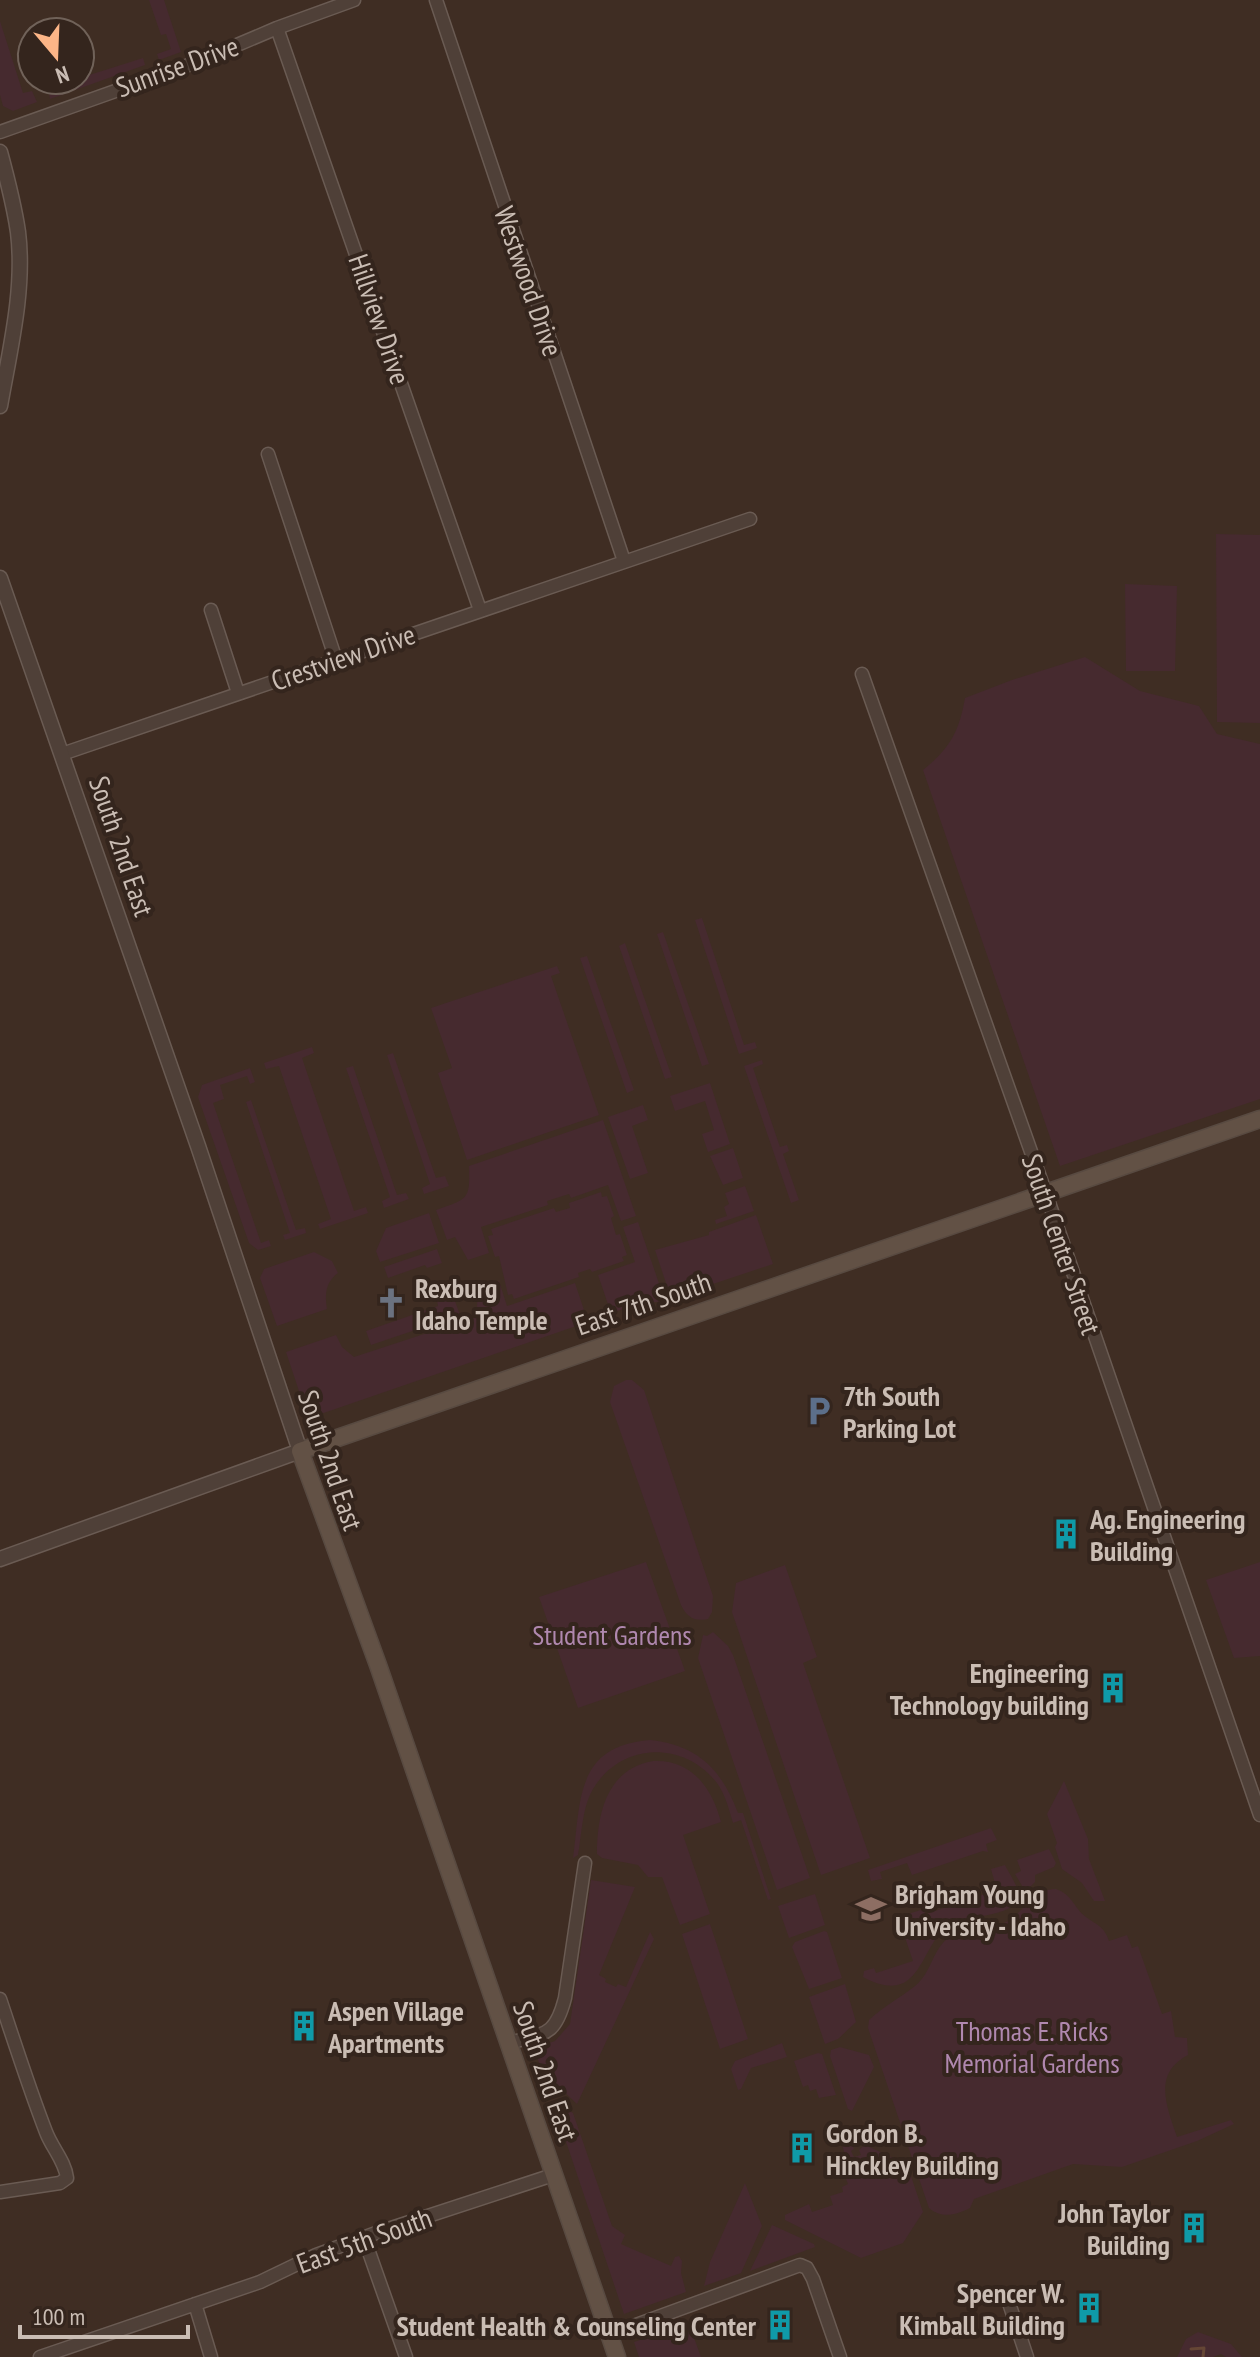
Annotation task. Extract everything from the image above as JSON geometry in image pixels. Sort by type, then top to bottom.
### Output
[{"type":"main road","name":"East 7th South","points":[[300,1451],[1260,1119]]},
{"type":"main road","name":"South 2nd East","points":[[300,1451],[378,1665],[617,2357]]},
{"type":"street","name":"Sunrise Drive","points":[[0,132],[197,62],[354,0]]},
{"type":"street","name":"Westwood Drive","points":[[436,0],[624,561]]},
{"type":"street","name":"Hillview Drive","points":[[277,28],[480,610]]},
{"type":"street","points":[[0,152],[13,206],[20,261],[0,406]]},
{"type":"street","points":[[268,454],[336,660]]},
{"type":"street","name":"Crestview Drive","points":[[62,754],[750,519]]},
{"type":"street","name":"South 2nd East","points":[[0,578],[198,1146],[300,1451]]},
{"type":"street","points":[[211,610],[238,693]]},
{"type":"street","name":"South Center Street","points":[[862,674],[1046,1194],[1260,1815]]},
{"type":"street","name":"East 7th South","points":[[0,1559],[300,1451]]},
{"type":"street","points":[[509,2043],[552,2029],[559,2020],[585,1863]]},
{"type":"street","points":[[0,1999],[43,2124],[53,2150],[65,2167],[66,2178],[60,2183],[0,2192]]},
{"type":"street","name":"East 5th South","points":[[40,2357],[260,2282],[316,2255],[553,2175]]},
{"type":"street","points":[[364,2238],[406,2357]]},
{"type":"street","points":[[609,2333],[800,2265],[807,2268],[813,2279],[840,2357]]},
{"type":"street","points":[[1009,2303],[1027,2357]]},
{"type":"street","points":[[195,2304],[211,2357]]},
{"type":"green space","points":[[149,0],[164,0],[181,52],[159,60],[157,54],[171,49],[166,34],[161,35]]},
{"type":"green space","points":[[0,21],[16,71],[16,96],[34,96],[37,102],[13,111],[3,106],[0,95]]},
{"type":"green space","points":[[143,58],[145,65],[96,83],[96,73]]},
{"type":"green space","points":[[1216,534],[1260,535],[1260,723],[1217,722]]},
{"type":"green space","points":[[1125,584],[1177,586],[1175,671],[1126,671]]},
{"type":"green space","points":[[1085,657],[1140,691],[1199,706],[1217,734],[1260,744],[1260,1099],[1060,1166],[923,770],[952,738],[965,698]]},
{"type":"green space","points":[[702,918],[744,1045],[755,1042],[757,1048],[739,1054],[695,920]]},
{"type":"green space","points":[[663,932],[709,1064],[702,1066],[657,934]]},
{"type":"green space","points":[[625,943],[672,1077],[665,1079],[619,946]]},
{"type":"green space","points":[[587,956],[634,1090],[627,1093],[580,958]]},
{"type":"green space","points":[[557,966],[560,973],[551,976],[599,1115],[467,1160],[438,1073],[452,1068],[431,1008]]},
{"type":"green space","points":[[312,1047],[314,1053],[302,1058],[354,1211],[366,1207],[368,1213],[320,1229],[318,1224],[331,1219],[279,1066],[266,1069],[264,1063]]},
{"type":"green space","points":[[393,1053],[436,1178],[445,1176],[449,1186],[424,1194],[422,1188],[430,1184],[387,1055]]},
{"type":"green space","points":[[762,1060],[763,1064],[753,1068],[780,1147],[787,1145],[789,1151],[783,1154],[799,1200],[791,1203],[744,1066]]},
{"type":"green space","points":[[353,1066],[397,1195],[406,1193],[409,1199],[384,1208],[382,1201],[390,1197],[346,1068]]},
{"type":"green space","points":[[250,1068],[255,1082],[250,1084],[247,1076],[220,1085],[224,1099],[213,1103],[261,1243],[269,1240],[271,1246],[258,1250],[249,1243],[198,1097],[202,1085]]},
{"type":"green space","points":[[710,1083],[730,1144],[708,1152],[702,1134],[714,1130],[705,1101],[675,1111],[670,1096]]},
{"type":"green space","points":[[251,1100],[296,1230],[305,1228],[306,1233],[285,1240],[283,1235],[290,1233],[246,1102]]},
{"type":"green space","points":[[643,1105],[648,1120],[632,1126],[648,1173],[630,1179],[608,1117]]},
{"type":"green space","points":[[603,1120],[636,1216],[621,1221],[608,1185],[571,1198],[569,1194],[547,1201],[548,1205],[481,1227],[489,1253],[468,1260],[455,1237],[447,1240],[436,1210],[461,1200],[468,1192],[469,1166]]},
{"type":"green space","points":[[733,1148],[743,1178],[723,1185],[710,1156]]},
{"type":"green space","points":[[745,1186],[754,1211],[716,1224],[715,1220],[727,1216],[724,1207],[729,1204],[725,1193]]},
{"type":"green space","points":[[601,1192],[602,1197],[607,1196],[616,1235],[620,1234],[627,1255],[622,1257],[624,1261],[592,1272],[590,1269],[578,1273],[579,1277],[514,1299],[512,1294],[508,1295],[499,1256],[495,1257],[488,1236],[493,1235],[491,1229],[554,1208],[556,1212],[570,1208],[569,1203]]},
{"type":"green space","points":[[429,1213],[439,1243],[380,1262],[376,1251],[386,1228]]},
{"type":"green space","points":[[756,1215],[773,1264],[671,1298],[655,1250],[709,1235],[709,1232]]},
{"type":"green space","points":[[638,1222],[665,1301],[639,1304],[611,1313],[598,1275],[635,1262],[623,1227]]},
{"type":"green space","points":[[437,1249],[442,1263],[427,1268],[425,1265],[388,1278],[384,1267]]},
{"type":"green space","points":[[314,1252],[332,1261],[338,1273],[327,1288],[327,1309],[277,1326],[260,1278],[264,1269]]},
{"type":"green space","points":[[499,1281],[507,1306],[575,1283],[588,1322],[315,1416],[306,1412],[286,1352],[336,1335],[342,1347],[354,1357],[479,1316],[478,1288]]},
{"type":"green space","points":[[448,1296],[450,1302],[455,1301],[460,1315],[371,1345],[366,1331],[438,1306],[437,1300]]},
{"type":"green space","points":[[632,1380],[644,1390],[713,1596],[712,1612],[708,1619],[692,1618],[681,1605],[610,1402],[614,1386]]},
{"type":"green space","name":"Student Gardens","points":[[646,1562],[685,1671],[578,1708],[539,1597]]},
{"type":"green space","points":[[1260,1562],[1260,1656],[1234,1658],[1206,1580]]},
{"type":"green space","points":[[785,1565],[817,1657],[803,1663],[870,1858],[821,1875],[732,1612],[736,1583]]},
{"type":"green space","points":[[713,1632],[733,1655],[810,1878],[777,1890],[698,1658],[703,1635]]},
{"type":"green space","points":[[650,1740],[682,1747],[716,1772],[738,1813],[743,1813],[771,1899],[768,1900],[741,1820],[733,1823],[717,1783],[688,1759],[671,1754],[653,1752],[636,1755],[605,1773],[589,1796],[578,1855],[573,1858],[581,1797],[595,1765],[607,1753],[625,1744]]},
{"type":"green space","points":[[653,1761],[679,1765],[698,1778],[712,1798],[721,1822],[683,1835],[710,1914],[680,1925],[662,1877],[648,1877],[638,1865],[602,1858],[597,1854],[599,1823],[615,1783],[637,1766]]},
{"type":"green space","points":[[1064,1781],[1088,1839],[1089,1859],[1105,1901],[1094,1901],[1082,1883],[1062,1869],[1047,1814]]},
{"type":"green space","points":[[991,1828],[997,1840],[986,1844],[988,1852],[983,1851],[912,1875],[907,1863],[880,1872],[882,1879],[871,1881],[868,1870]]},
{"type":"green space","points":[[1049,1849],[1056,1863],[1054,1867],[1035,1875],[1035,1882],[1024,1889],[1015,1874],[1021,1871],[1017,1860]]},
{"type":"green space","points":[[1005,1865],[1018,1891],[1014,1905],[950,1924],[940,1933],[909,1980],[898,1985],[883,1985],[863,1977],[864,1971],[874,1968],[876,1973],[913,1961],[898,1917],[924,1909],[926,1914],[997,1890],[991,1869]]},
{"type":"green space","points":[[591,1880],[635,1887],[599,1975],[606,1979],[605,1982],[626,1987],[650,1932],[654,1939],[577,2104],[542,2071],[534,2048],[555,2041],[570,2024]]},
{"type":"green space","name":"Thomas E. Ricks Memorial Gardens","points":[[1056,1889],[1066,1894],[1082,1913],[1103,1929],[1109,1941],[1127,1935],[1132,1948],[1138,1946],[1162,2014],[1171,2011],[1175,2037],[1187,2038],[1188,2055],[1177,2063],[1166,2081],[1167,2103],[1177,2137],[1231,2120],[1234,2124],[1197,2141],[1122,2167],[1073,2164],[974,2199],[970,2208],[960,2212],[939,2214],[929,2208],[868,2028],[869,2020],[921,1981],[940,1947],[951,1936],[1004,1923],[1036,1895]]},
{"type":"green space","points":[[815,1894],[825,1925],[789,1938],[778,1906]]},
{"type":"green space","points":[[710,1924],[748,2039],[720,2049],[682,1934]]},
{"type":"green space","points":[[827,1932],[842,1978],[809,1989],[792,1947],[795,1942]]},
{"type":"green space","points":[[845,1984],[856,2022],[838,2039],[825,2044],[809,1997]]},
{"type":"green space","points":[[782,2043],[787,2057],[751,2068],[738,2090],[731,2069],[735,2061]]},
{"type":"green space","points":[[840,2047],[869,2055],[874,2067],[852,2111],[848,2109],[830,2056],[831,2050]]},
{"type":"green space","points":[[822,2054],[836,2095],[819,2098],[816,2089],[810,2091],[808,2085],[803,2087],[794,2061]]},
{"type":"green space","points":[[552,2100],[573,2113],[612,2226],[625,2235],[621,2244],[671,2266],[675,2257],[679,2256],[686,2292],[624,2314]]},
{"type":"green space","points":[[851,2142],[854,2157],[861,2155],[859,2150],[865,2145],[907,2164],[923,2212],[903,2243],[861,2258],[785,2220],[785,2215],[809,2204],[812,2212],[833,2205],[830,2196],[843,2192],[842,2187],[848,2184],[845,2176],[851,2174],[842,2145]]},
{"type":"green space","points":[[745,2183],[762,2226],[741,2273],[704,2286],[710,2262]]},
{"type":"green space","points":[[772,2225],[815,2247],[750,2271]]},
{"type":"green space","points":[[689,2324],[701,2357],[639,2357],[634,2342]]},
{"type":"green space","points":[[1198,2332],[1231,2344],[1242,2357],[1221,2354],[1213,2357],[1177,2357],[1186,2339]]},
{"type":"waterway","points":[[1191,2349],[1204,2348],[1203,2357]]},
{"type":"place","name":"Rexburg Idaho Temple","points":[[391,1303]]},
{"type":"place","name":"7th South Parking Lot","points":[[819,1411]]},
{"type":"place","name":"Ag. Engineering Building","points":[[1066,1534]]},
{"type":"place","name":"Engineering Technology building","points":[[1113,1688]]},
{"type":"place","name":"Brigham Young University - Idaho","points":[[871,1909]]},
{"type":"place","name":"Aspen Village Apartments","points":[[304,2026]]},
{"type":"place","name":"Gordon B. Hinckley Building","points":[[802,2148]]},
{"type":"place","name":"John Taylor Building","points":[[1194,2228]]},
{"type":"place","name":"Spencer W. Kimball Building","points":[[1089,2308]]},
{"type":"place","name":"Student Health & Counseling Center","points":[[780,2325]]}]
